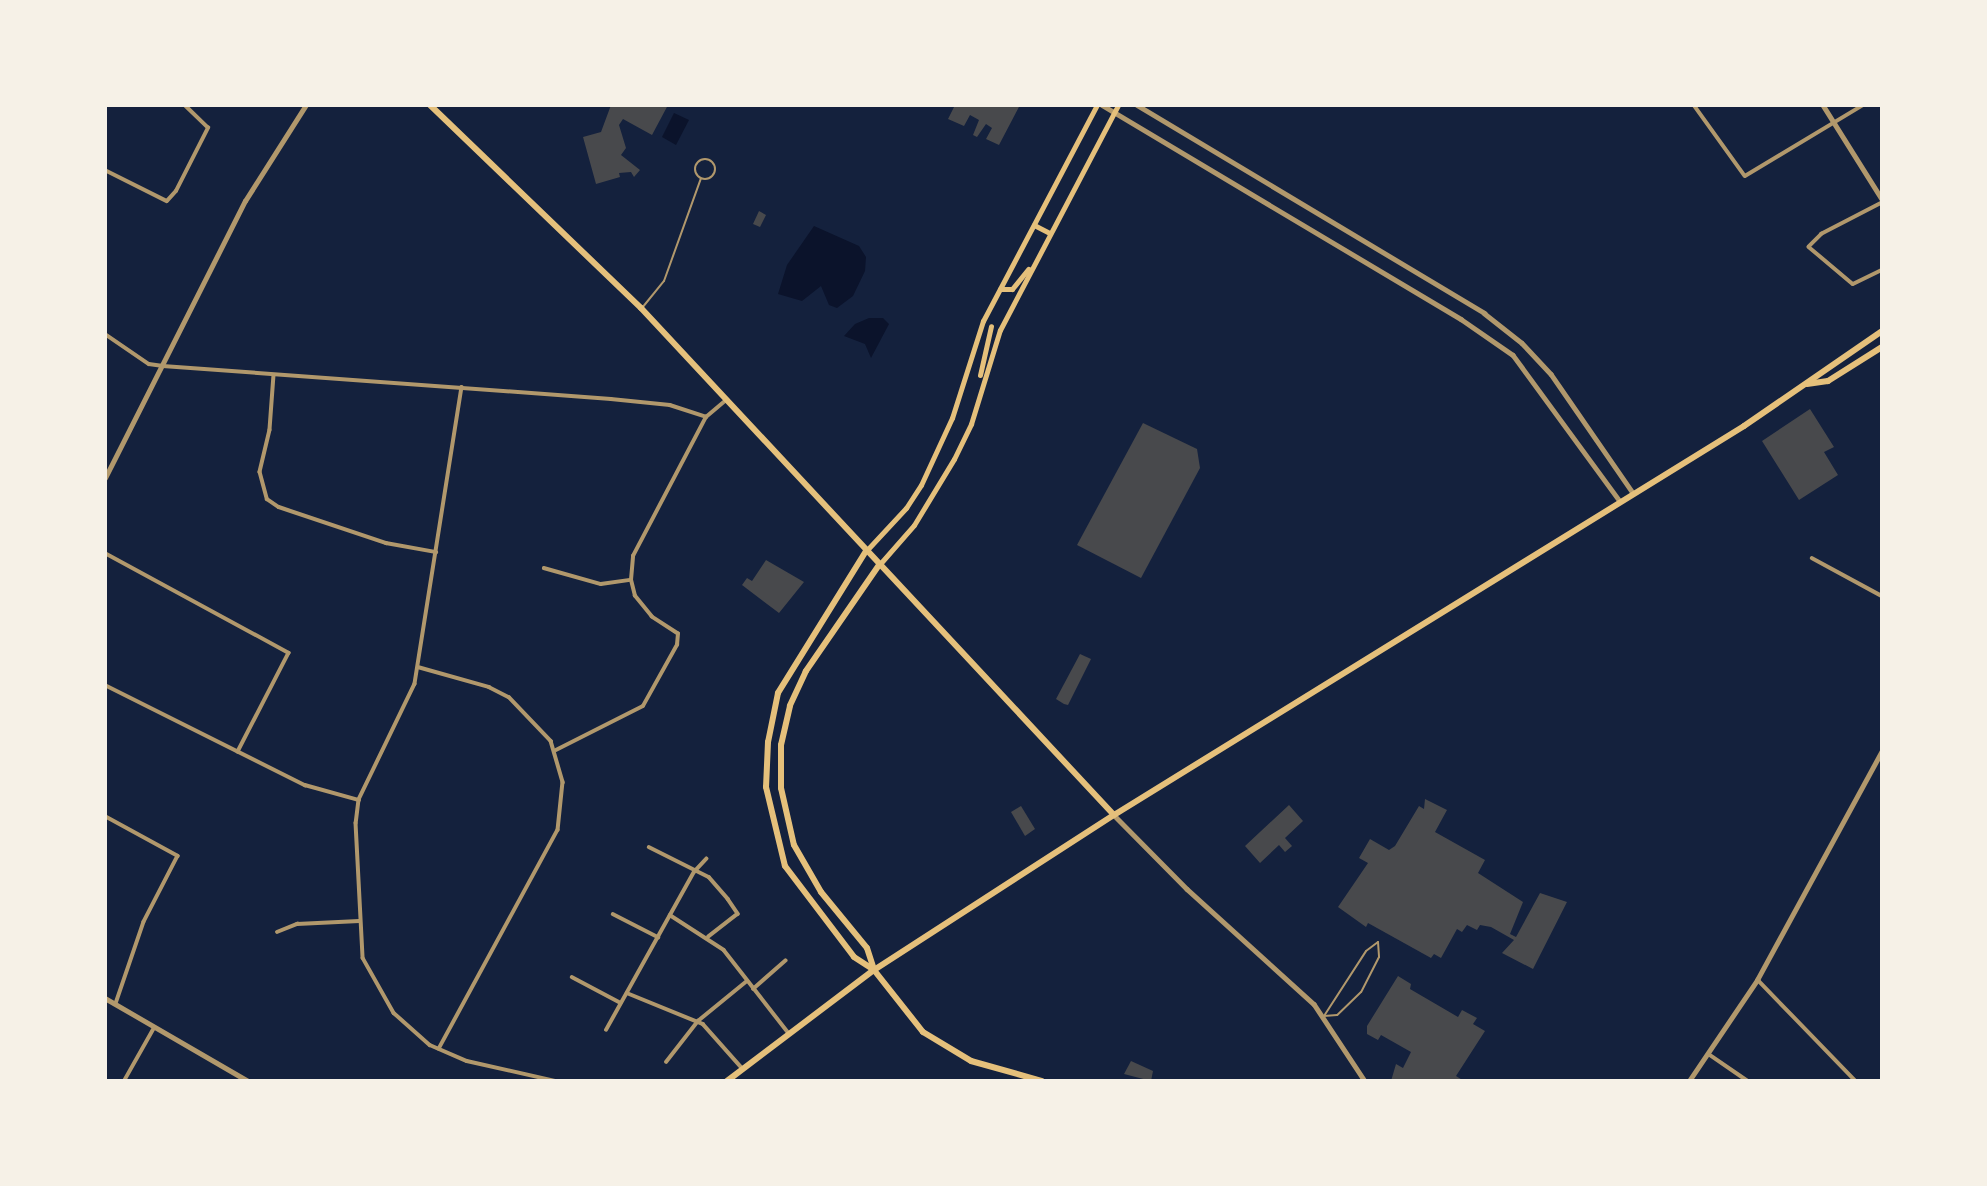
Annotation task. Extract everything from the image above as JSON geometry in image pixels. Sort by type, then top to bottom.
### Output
[{"type":"main road","points":[[430,105],[641,309],[1114,815]]},
{"type":"main road","points":[[1041,1081],[947,1051],[923,1032],[874,970],[854,957],[785,866],[766,787],[768,742],[778,693],[866,551],[920,485],[951,418],[983,321],[1100,105]]},
{"type":"main road","points":[[979,388],[1000,330],[1118,105]]},
{"type":"main road","points":[[1034,225],[1050,233]]},
{"type":"main road","points":[[1000,289],[1012,289],[1038,257]]},
{"type":"main road","points":[[983,321],[1000,330]]},
{"type":"main road","points":[[874,970],[867,948],[821,892],[794,845],[781,788],[781,745],[794,694],[878,565],[914,525],[941,484],[971,424],[991,326]]},
{"type":"main road","points":[[727,1081],[787,1031],[874,970],[1114,815],[1807,384],[1822,368],[1882,331]]},
{"type":"main road","points":[[1807,384],[1828,381],[1882,347]]},
{"type":"street","points":[[105,170],[167,201],[208,128],[184,105]]},
{"type":"street","points":[[105,478],[245,201],[306,105]]},
{"type":"street","points":[[1100,105],[1461,319],[1513,355],[1620,501]]},
{"type":"street","points":[[1137,105],[1484,313],[1522,343],[1551,374],[1633,493]]},
{"type":"street","points":[[1693,105],[1745,176],[1863,105]]},
{"type":"street","points":[[1823,105],[1882,201],[1822,234],[1809,247],[1853,284],[1882,271]]},
{"type":"street","points":[[105,334],[149,364],[163,366],[670,405],[706,417]]},
{"type":"street","points":[[274,375],[270,430],[260,471],[267,499],[279,507],[386,543],[436,552]]},
{"type":"street","points":[[462,387],[418,667],[408,704],[359,800],[359,921],[363,958],[385,1002],[408,1028],[439,1049],[467,1061],[556,1081]]},
{"type":"street","points":[[556,750],[643,706],[677,645],[678,634],[645,610],[631,580],[640,540],[706,417],[727,399]]},
{"type":"street","points":[[105,553],[289,653],[238,752]]},
{"type":"street","points":[[1812,558],[1882,596]]},
{"type":"street","points":[[544,568],[601,584],[631,580]]},
{"type":"street","points":[[418,667],[489,687],[509,697],[529,713],[556,750],[563,782],[558,830],[439,1049]]},
{"type":"street","points":[[105,685],[305,785],[359,800]]},
{"type":"street","points":[[1689,1081],[1710,1055],[1758,980],[1882,751]]},
{"type":"street","points":[[1114,815],[1186,890],[1324,1016],[1365,1081]]},
{"type":"street","points":[[105,816],[178,856],[144,922],[116,1004]]},
{"type":"street","points":[[649,847],[694,872],[709,877],[738,914],[709,937]]},
{"type":"street","points":[[606,1030],[694,872],[706,859]]},
{"type":"street","points":[[613,914],[658,937]]},
{"type":"street","points":[[670,915],[709,937],[787,1031]]},
{"type":"street","points":[[278,932],[297,924],[359,921]]},
{"type":"street","points":[[753,989],[785,961]]},
{"type":"street","points":[[572,976],[621,1003]]},
{"type":"street","points":[[1758,980],[1856,1081]]},
{"type":"street","points":[[666,1062],[698,1021],[747,981]]},
{"type":"street","points":[[626,993],[698,1021],[741,1068]]},
{"type":"street","points":[[105,998],[248,1081]]},
{"type":"street","points":[[124,1081],[154,1027]]},
{"type":"street","points":[[1710,1055],[1748,1081]]},
{"type":"lane","points":[[641,309],[664,281],[701,178],[696,165],[709,160],[714,173],[701,178]]},
{"type":"lane","points":[[1378,942],[1379,957],[1361,992],[1337,1015],[1324,1016],[1366,951],[1378,942]]},
{"type":"water","points":[[674,113],[689,120],[676,145],[662,137]]},
{"type":"water","points":[[814,226],[859,246],[866,257],[865,271],[853,296],[837,308],[829,305],[821,286],[802,301],[778,294],[787,265]]},
{"type":"water","points":[[869,318],[883,318],[889,324],[871,358],[865,344],[844,336],[855,324]]},
{"type":"building","points":[[611,105],[668,105],[652,135],[623,119],[619,125],[626,148],[621,155],[640,170],[634,177],[631,172],[619,173],[620,177],[596,184],[583,137],[601,132]]},
{"type":"building","points":[[955,105],[1020,105],[999,145],[986,139],[992,128],[986,124],[977,137],[973,135],[979,120],[970,115],[964,126],[948,119]]},
{"type":"building","points":[[759,211],[766,215],[760,227],[753,224]]},
{"type":"building","points":[[1810,409],[1834,447],[1824,452],[1838,475],[1799,500],[1762,441]]},
{"type":"building","points":[[1143,423],[1197,449],[1200,468],[1141,578],[1077,545]]},
{"type":"building","points":[[766,560],[804,582],[779,613],[742,585],[747,578],[752,581]]},
{"type":"building","points":[[1080,654],[1091,659],[1068,705],[1064,704],[1056,699]]},
{"type":"building","points":[[1425,799],[1447,810],[1435,832],[1485,860],[1478,873],[1523,902],[1510,934],[1516,937],[1540,893],[1567,902],[1533,969],[1502,953],[1514,940],[1491,927],[1480,925],[1477,930],[1467,925],[1462,932],[1457,929],[1441,958],[1434,954],[1431,958],[1368,923],[1366,927],[1338,907],[1368,863],[1359,858],[1370,839],[1389,850],[1395,846],[1419,806],[1424,809]]},
{"type":"building","points":[[1289,805],[1303,821],[1285,838],[1292,846],[1285,852],[1279,845],[1260,863],[1245,846]]},
{"type":"building","points":[[1021,806],[1035,829],[1025,836],[1011,812]]},
{"type":"building","points":[[1398,976],[1411,984],[1410,989],[1458,1017],[1462,1010],[1477,1018],[1473,1024],[1485,1031],[1456,1076],[1464,1081],[1391,1081],[1396,1064],[1403,1068],[1411,1052],[1381,1035],[1378,1040],[1367,1034],[1367,1026]]},
{"type":"building","points":[[1131,1061],[1153,1071],[1151,1081],[1124,1074]]}]
